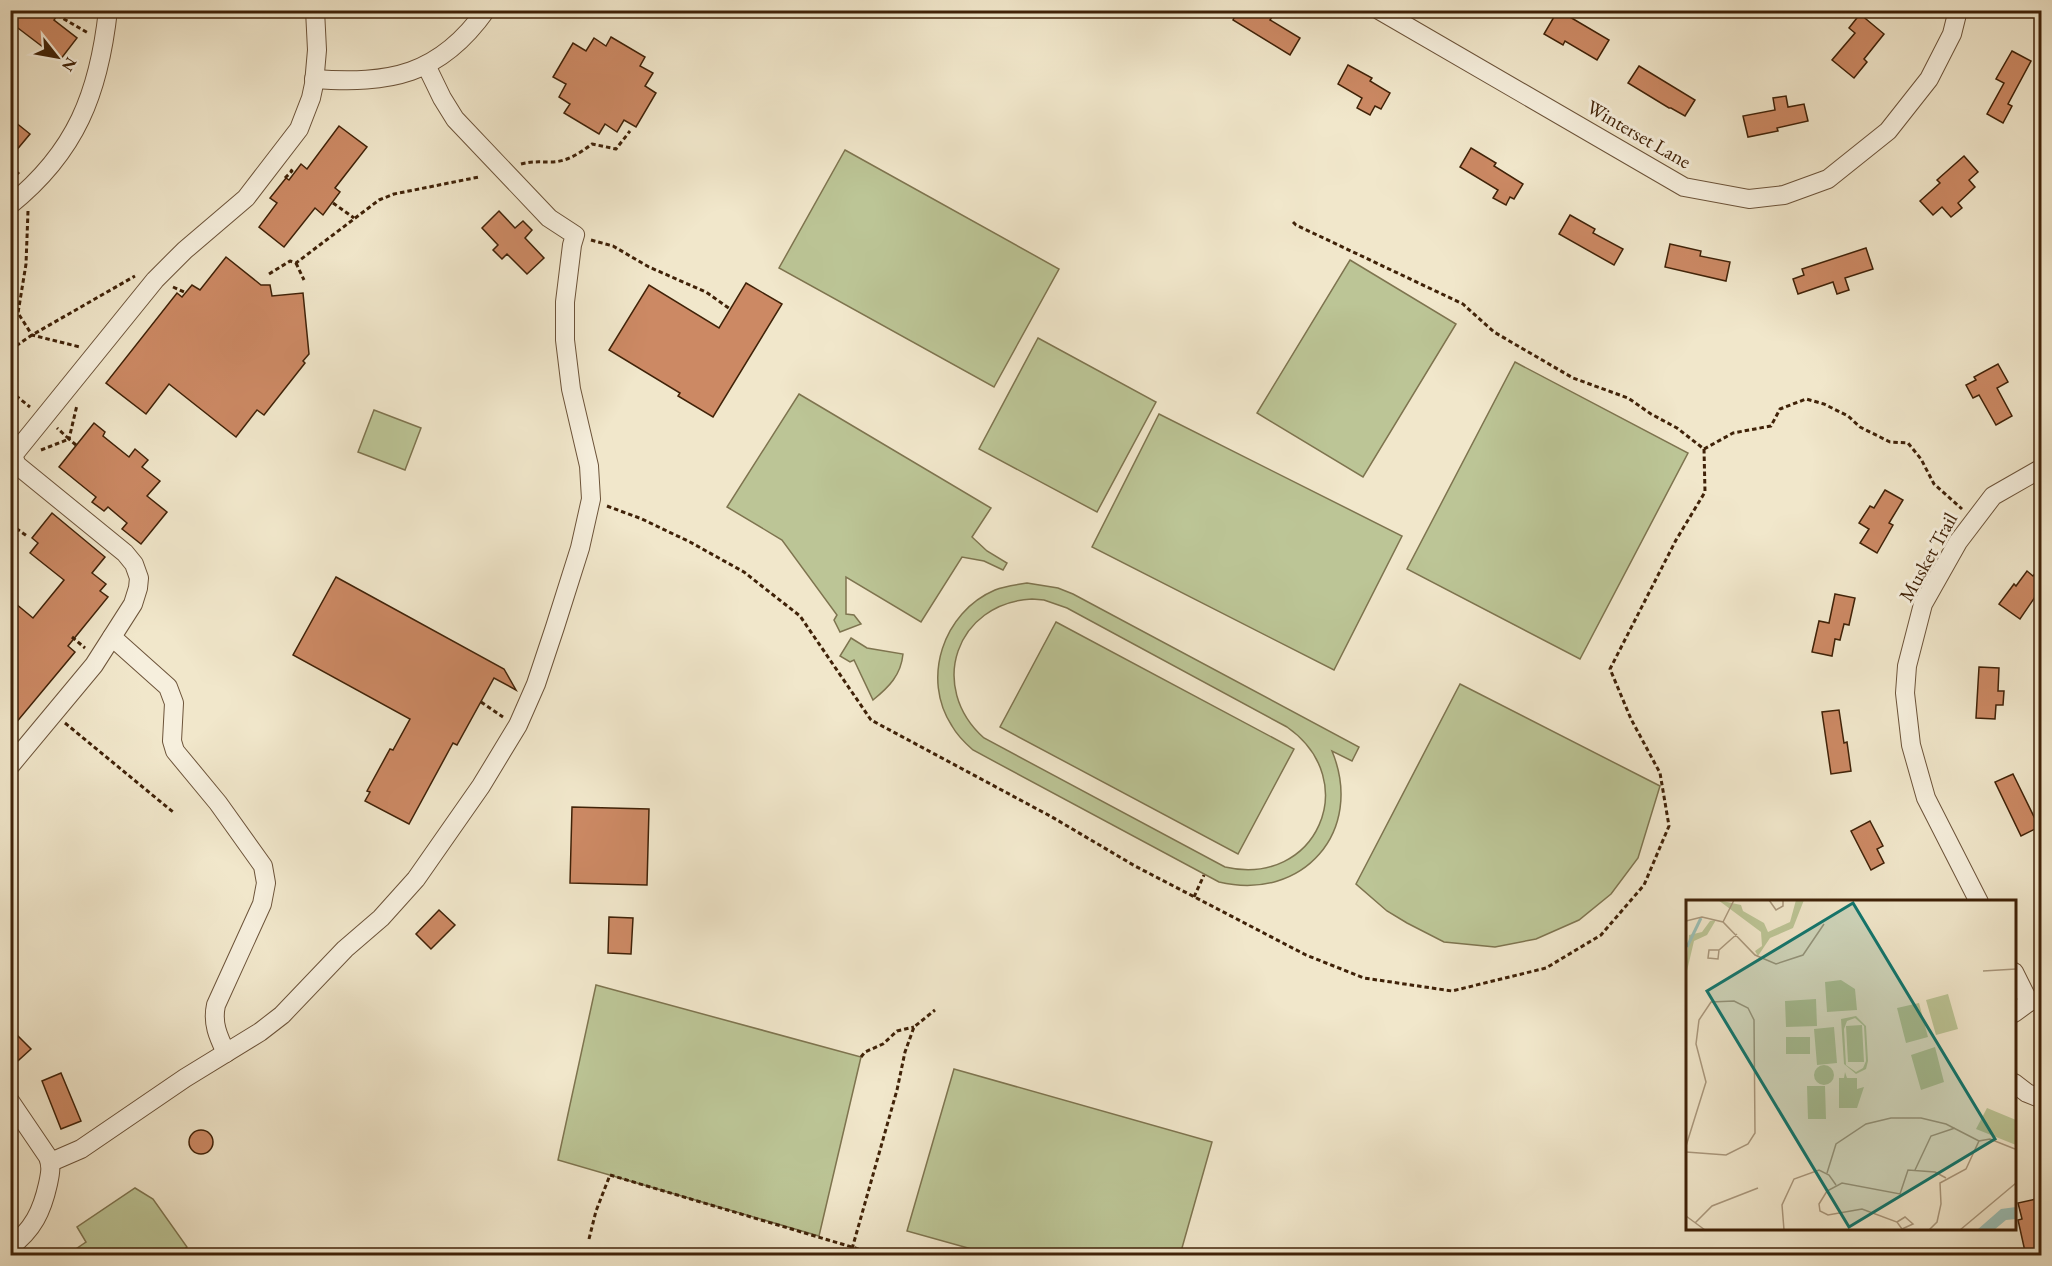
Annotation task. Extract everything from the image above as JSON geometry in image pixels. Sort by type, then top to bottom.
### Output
[{"type":"street","points":[[19,206],[65,147],[88,102],[99,73],[108,10]]},
{"type":"street","points":[[10,766],[94,665],[133,604],[139,578],[134,564],[125,554],[17,465],[14,458],[17,450],[155,280],[185,250],[246,198],[288,145],[302,124],[311,98],[317,50],[315,10]]},
{"type":"street","points":[[314,79],[368,81],[397,76],[426,65],[456,44],[477,23],[486,10]]},
{"type":"street","name":"Winterset Lane","points":[[1379,10],[1684,187],[1749,199],[1784,195],[1828,179],[1888,132],[1929,79],[1952,34],[1958,10]]},
{"type":"street","points":[[51,1162],[81,1149],[260,1032],[282,1015],[345,949],[381,918],[409,887],[471,800],[518,725],[536,684],[580,548],[591,502],[589,466],[571,389],[565,340],[565,302],[575,235],[549,218],[451,114],[426,65]]},
{"type":"street","name":"Musket Trail","points":[[1978,900],[1926,798],[1911,745],[1905,693],[1907,666],[1923,603],[1958,542],[1993,496],[2042,468]]},
{"type":"street","points":[[112,637],[168,687],[174,703],[172,741],[175,751],[218,803],[264,870],[266,890],[262,904],[216,1005],[214,1020],[226,1053]]},
{"type":"street","points":[[2016,975],[2035,1000],[2016,1012]]},
{"type":"street","points":[[2016,1085],[2027,1093],[2042,1099]]},
{"type":"street","points":[[10,1101],[51,1162],[40,1213],[31,1228],[10,1247]]},
{"type":"path","points":[[57,15],[105,43]]},
{"type":"path","points":[[502,168],[532,161],[554,162],[576,155],[592,144],[616,149],[630,131]]},
{"type":"path","points":[[296,263],[379,200],[394,194],[479,177]]},
{"type":"path","points":[[333,203],[354,218]]},
{"type":"path","points":[[19,206],[26,264],[18,313],[32,335],[88,349],[95,354]]},
{"type":"path","points":[[1292,220],[1296,225],[1463,304],[1494,332],[1573,378],[1628,398],[1677,428],[1704,449]]},
{"type":"path","points":[[575,235],[613,246],[649,267],[706,292],[730,309]]},
{"type":"path","points":[[269,274],[290,261],[296,263],[304,280]]},
{"type":"path","points":[[170,285],[184,292]]},
{"type":"path","points":[[13,301],[19,305]]},
{"type":"path","points":[[76,445],[69,439],[79,397]]},
{"type":"path","points":[[1704,449],[1733,433],[1771,426],[1780,409],[1806,399],[1840,412],[1860,427],[1890,442],[1908,443],[1921,459],[1934,484],[1957,506],[1976,518]]},
{"type":"path","points":[[591,502],[642,519],[744,572],[800,616],[871,720],[1135,866],[1306,955],[1364,978],[1452,991],[1546,968],[1601,935],[1644,885],[1669,826],[1660,773],[1631,719],[1610,669],[1676,540],[1705,492],[1704,449]]},
{"type":"path","points":[[10,524],[27,536]]},
{"type":"path","points":[[72,637],[91,652]]},
{"type":"path","points":[[481,702],[496,714],[518,725]]},
{"type":"path","points":[[54,714],[173,812]]},
{"type":"path","points":[[1194,897],[1204,875]]},
{"type":"path","points":[[861,1057],[865,1052],[883,1044],[897,1031],[914,1027],[935,1010]]},
{"type":"path","points":[[850,1256],[897,1090],[905,1052],[914,1027]]},
{"type":"path","points":[[589,1239],[596,1211],[610,1175],[882,1256]]},
{"type":"green space","points":[[845,150],[1059,269],[994,387],[779,268]]},
{"type":"green space","points":[[1350,260],[1456,324],[1363,477],[1257,413]]},
{"type":"green space","points":[[1038,338],[1156,402],[1097,512],[979,449]]},
{"type":"green space","points":[[1515,362],[1688,453],[1580,659],[1407,569]]},
{"type":"green space","points":[[799,394],[991,508],[972,537],[987,551],[1007,563],[1003,570],[984,561],[962,557],[921,622],[846,577],[846,614],[854,615],[861,624],[840,632],[834,620],[837,615],[782,540],[727,507]]},
{"type":"green space","points":[[374,410],[421,428],[405,470],[358,452]]},
{"type":"green space","points":[[1159,414],[1402,536],[1334,670],[1092,547]]},
{"type":"green space","points":[[1027,583],[1058,588],[1073,594],[1359,747],[1352,761],[1332,751],[1340,780],[1340,808],[1333,833],[1319,854],[1300,870],[1277,881],[1249,885],[1219,882],[973,750],[961,739],[943,708],[938,688],[938,668],[942,649],[950,630],[977,600],[995,590]],"holes":[[[1032,599],[1044,600],[1067,608],[1287,727],[1310,749],[1323,775],[1325,801],[1319,825],[1305,846],[1284,862],[1257,869],[1225,867],[984,738],[967,718],[957,695],[954,673],[958,651],[968,631],[984,615],[1006,604]]]},
{"type":"green space","points":[[1056,622],[1294,749],[1238,854],[1000,727]]},
{"type":"green space","points":[[851,638],[867,648],[903,654],[900,668],[893,680],[873,700],[854,660],[850,662],[840,656]]},
{"type":"green space","points":[[1460,684],[1660,786],[1638,858],[1611,894],[1579,920],[1536,939],[1495,947],[1444,942],[1387,911],[1356,884]]},
{"type":"green space","points":[[596,985],[861,1057],[819,1236],[558,1160]]},
{"type":"green space","points":[[954,1069],[1212,1142],[1180,1255],[993,1255],[907,1231]]},
{"type":"green space","points":[[135,1188],[153,1199],[187,1247],[177,1255],[67,1255],[86,1242],[77,1227]]},
{"type":"building","points":[[10,10],[61,10],[54,20],[77,38],[60,60],[10,22]]},
{"type":"building","points":[[1238,10],[1262,10],[1272,17],[1270,20],[1300,38],[1290,55],[1233,20]]},
{"type":"building","points":[[1558,10],[1609,40],[1597,60],[1565,41],[1563,45],[1544,34]]},
{"type":"building","points":[[1860,14],[1884,34],[1864,59],[1867,62],[1854,78],[1832,60],[1855,33],[1849,28]]},
{"type":"building","points":[[611,37],[645,57],[640,66],[653,73],[645,86],[656,93],[636,127],[624,120],[617,132],[605,124],[599,134],[564,113],[570,104],[559,97],[566,84],[553,77],[573,43],[586,51],[594,38],[606,46]]},
{"type":"building","points":[[2012,51],[2031,61],[2008,104],[2012,106],[2003,123],[1987,114],[2004,83],[1996,79]]},
{"type":"building","points":[[1348,65],[1372,78],[1370,81],[1390,93],[1381,109],[1375,106],[1370,115],[1357,108],[1362,98],[1338,84]]},
{"type":"building","points":[[1639,66],[1695,100],[1685,116],[1628,83]]},
{"type":"building","points":[[1786,96],[1788,107],[1804,104],[1808,121],[1777,128],[1778,131],[1748,137],[1743,116],[1775,110],[1773,98]]},
{"type":"building","points":[[10,118],[30,134],[10,158]]},
{"type":"building","points":[[339,126],[367,147],[335,188],[340,192],[323,215],[315,208],[284,247],[259,227],[277,203],[270,198],[286,178],[289,180],[301,164],[307,169]]},
{"type":"building","points":[[1471,148],[1496,163],[1494,166],[1523,184],[1514,199],[1510,197],[1506,205],[1493,198],[1498,190],[1460,167]]},
{"type":"building","points":[[1964,156],[1978,172],[1969,180],[1975,187],[1958,203],[1962,208],[1951,217],[1942,207],[1933,215],[1920,201],[1940,183],[1937,180]]},
{"type":"building","points":[[499,211],[515,228],[523,221],[532,230],[525,238],[544,258],[527,274],[507,254],[502,259],[493,250],[498,245],[482,228]]},
{"type":"building","points":[[1570,215],[1595,229],[1593,233],[1623,249],[1614,265],[1559,234]]},
{"type":"building","points":[[1670,244],[1701,251],[1700,256],[1730,262],[1726,281],[1665,267]]},
{"type":"building","points":[[1866,248],[1873,269],[1845,278],[1849,290],[1837,294],[1833,282],[1798,294],[1793,279],[1804,275],[1802,269]]},
{"type":"building","points":[[226,257],[261,285],[270,285],[272,296],[303,293],[309,354],[303,361],[305,363],[264,415],[257,410],[236,437],[169,384],[146,414],[106,383],[177,293],[182,297],[192,285],[200,290]]},
{"type":"building","points":[[746,283],[782,304],[713,417],[678,396],[680,393],[609,350],[649,285],[719,328]]},
{"type":"building","points":[[1998,364],[2008,382],[1997,388],[2012,416],[1996,425],[1979,395],[1973,398],[1966,385],[1976,380],[1974,377]]},
{"type":"building","points":[[94,423],[105,432],[103,436],[129,457],[135,449],[148,460],[142,467],[160,481],[147,496],[167,512],[141,544],[122,529],[127,523],[108,507],[104,511],[92,502],[96,497],[59,467]]},
{"type":"building","points":[[1885,490],[1903,500],[1889,523],[1893,525],[1877,553],[1860,543],[1869,529],[1859,523],[1870,506],[1874,508]]},
{"type":"building","points":[[52,513],[105,557],[92,573],[106,584],[100,591],[108,597],[68,646],[75,652],[10,730],[10,599],[33,618],[64,580],[30,553],[38,543],[32,538]]},
{"type":"building","points":[[2042,565],[2042,601],[2035,597],[2020,619],[1999,604],[2027,571],[2033,576]]},
{"type":"building","points":[[336,577],[504,669],[516,690],[494,678],[457,745],[453,743],[409,824],[365,801],[370,792],[367,791],[390,749],[393,750],[410,719],[293,655]]},
{"type":"building","points":[[1835,594],[1855,598],[1849,625],[1844,624],[1840,640],[1835,639],[1832,656],[1812,652],[1819,621],[1829,623]]},
{"type":"building","points":[[1979,667],[1999,668],[1998,691],[2004,691],[2003,705],[1996,705],[1995,719],[1976,718]]},
{"type":"building","points":[[1839,710],[1851,771],[1831,774],[1822,712]]},
{"type":"building","points":[[2013,774],[2039,827],[2021,836],[1995,782]]},
{"type":"building","points":[[572,807],[649,809],[647,885],[570,883]]},
{"type":"building","points":[[1870,821],[1883,846],[1877,849],[1884,863],[1871,870],[1851,831]]},
{"type":"building","points":[[439,910],[455,925],[431,949],[416,934]]},
{"type":"building","points":[[609,917],[633,918],[631,954],[608,953]]},
{"type":"building","points":[[10,1028],[31,1049],[10,1068]]},
{"type":"building","points":[[61,1073],[81,1121],[61,1129],[42,1081]]},
{"type":"building","points":[[201,1130],[206,1131],[212,1137],[212,1147],[206,1153],[201,1154],[196,1153],[190,1147],[189,1142],[190,1137],[196,1131]]},
{"type":"building","points":[[2036,1199],[2040,1215],[2037,1216],[2042,1233],[2042,1256],[2026,1256],[2018,1220],[2022,1219],[2018,1203]]}]
